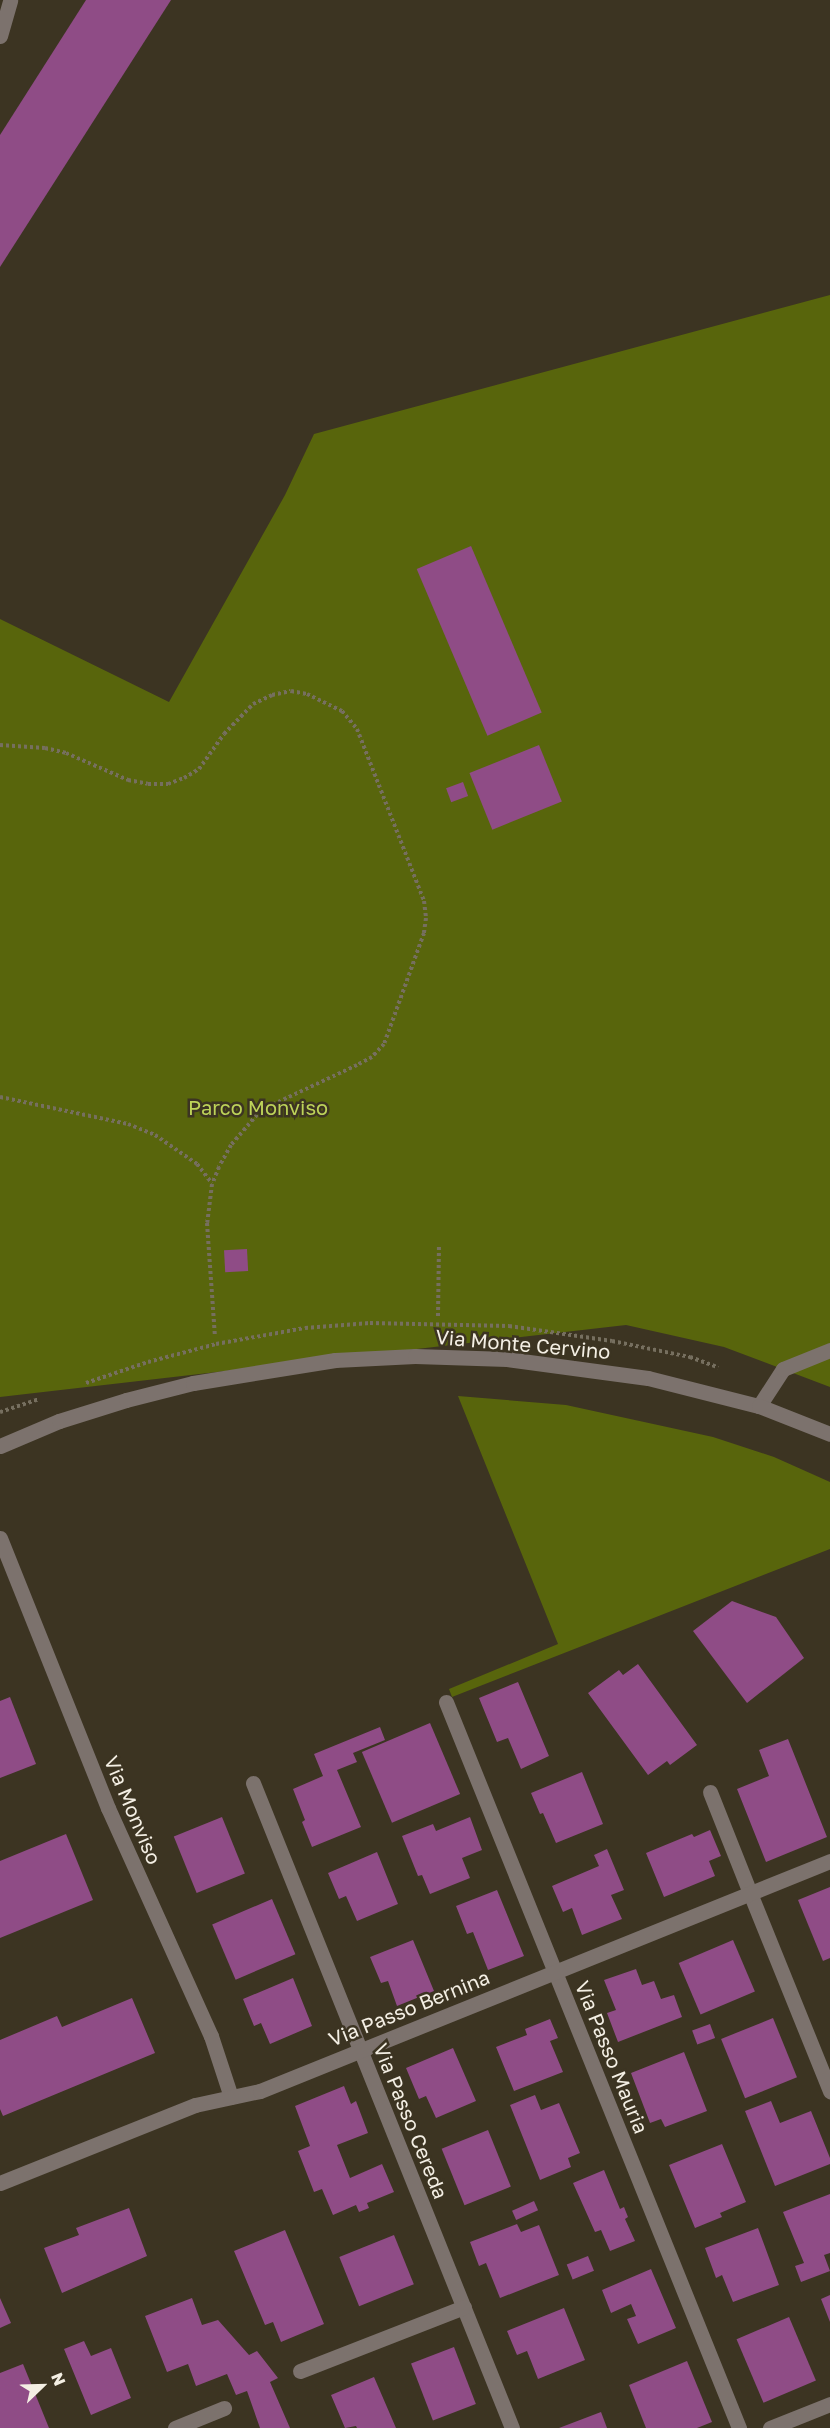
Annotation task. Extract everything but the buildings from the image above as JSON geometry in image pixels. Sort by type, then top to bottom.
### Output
[{"type":"street","points":[[0,36],[10,0]]},
{"type":"street","points":[[759,1406],[783,1369],[830,1350]]},
{"type":"street","name":"Via Monte Cervino","points":[[0,1446],[59,1421],[126,1400],[193,1383],[335,1360],[415,1356],[468,1356],[564,1365],[648,1378],[759,1406],[830,1434]]},
{"type":"street","name":"Via Monviso","points":[[0,1538],[108,1808],[211,2036],[231,2097]]},
{"type":"street","name":"Via Passo Mauria","points":[[446,1702],[739,2428]]},
{"type":"street","name":"Via Passo Cereda","points":[[253,1783],[512,2428]]},
{"type":"street","points":[[710,1792],[830,2091]]},
{"type":"street","name":"Via Passo Bernina","points":[[0,2183],[195,2105],[260,2091],[830,1861]]},
{"type":"street","points":[[300,2372],[464,2307]]},
{"type":"street","points":[[770,2428],[830,2404]]},
{"type":"street","points":[[175,2428],[224,2408]]},
{"type":"path","points":[[0,745],[45,748],[66,753],[128,780],[148,784],[168,784],[199,769],[238,718],[253,704],[272,695],[291,691],[326,701],[342,711],[357,729],[424,901],[426,918],[424,933],[384,1044],[372,1057],[261,1110],[231,1145],[212,1184],[207,1223],[215,1337]]},
{"type":"path","points":[[0,1097],[128,1124],[155,1135],[197,1164],[212,1184]]},
{"type":"path","points":[[438,1316],[439,1246]]},
{"type":"green space","name":"Parco Monviso","points":[[830,295],[830,1387],[724,1347],[626,1325],[0,1397],[0,619],[169,702],[285,495],[314,434]]},
{"type":"green space","points":[[458,1396],[566,1405],[713,1437],[774,1457],[830,1482],[830,1549],[452,1697],[449,1689],[558,1644]]}]
